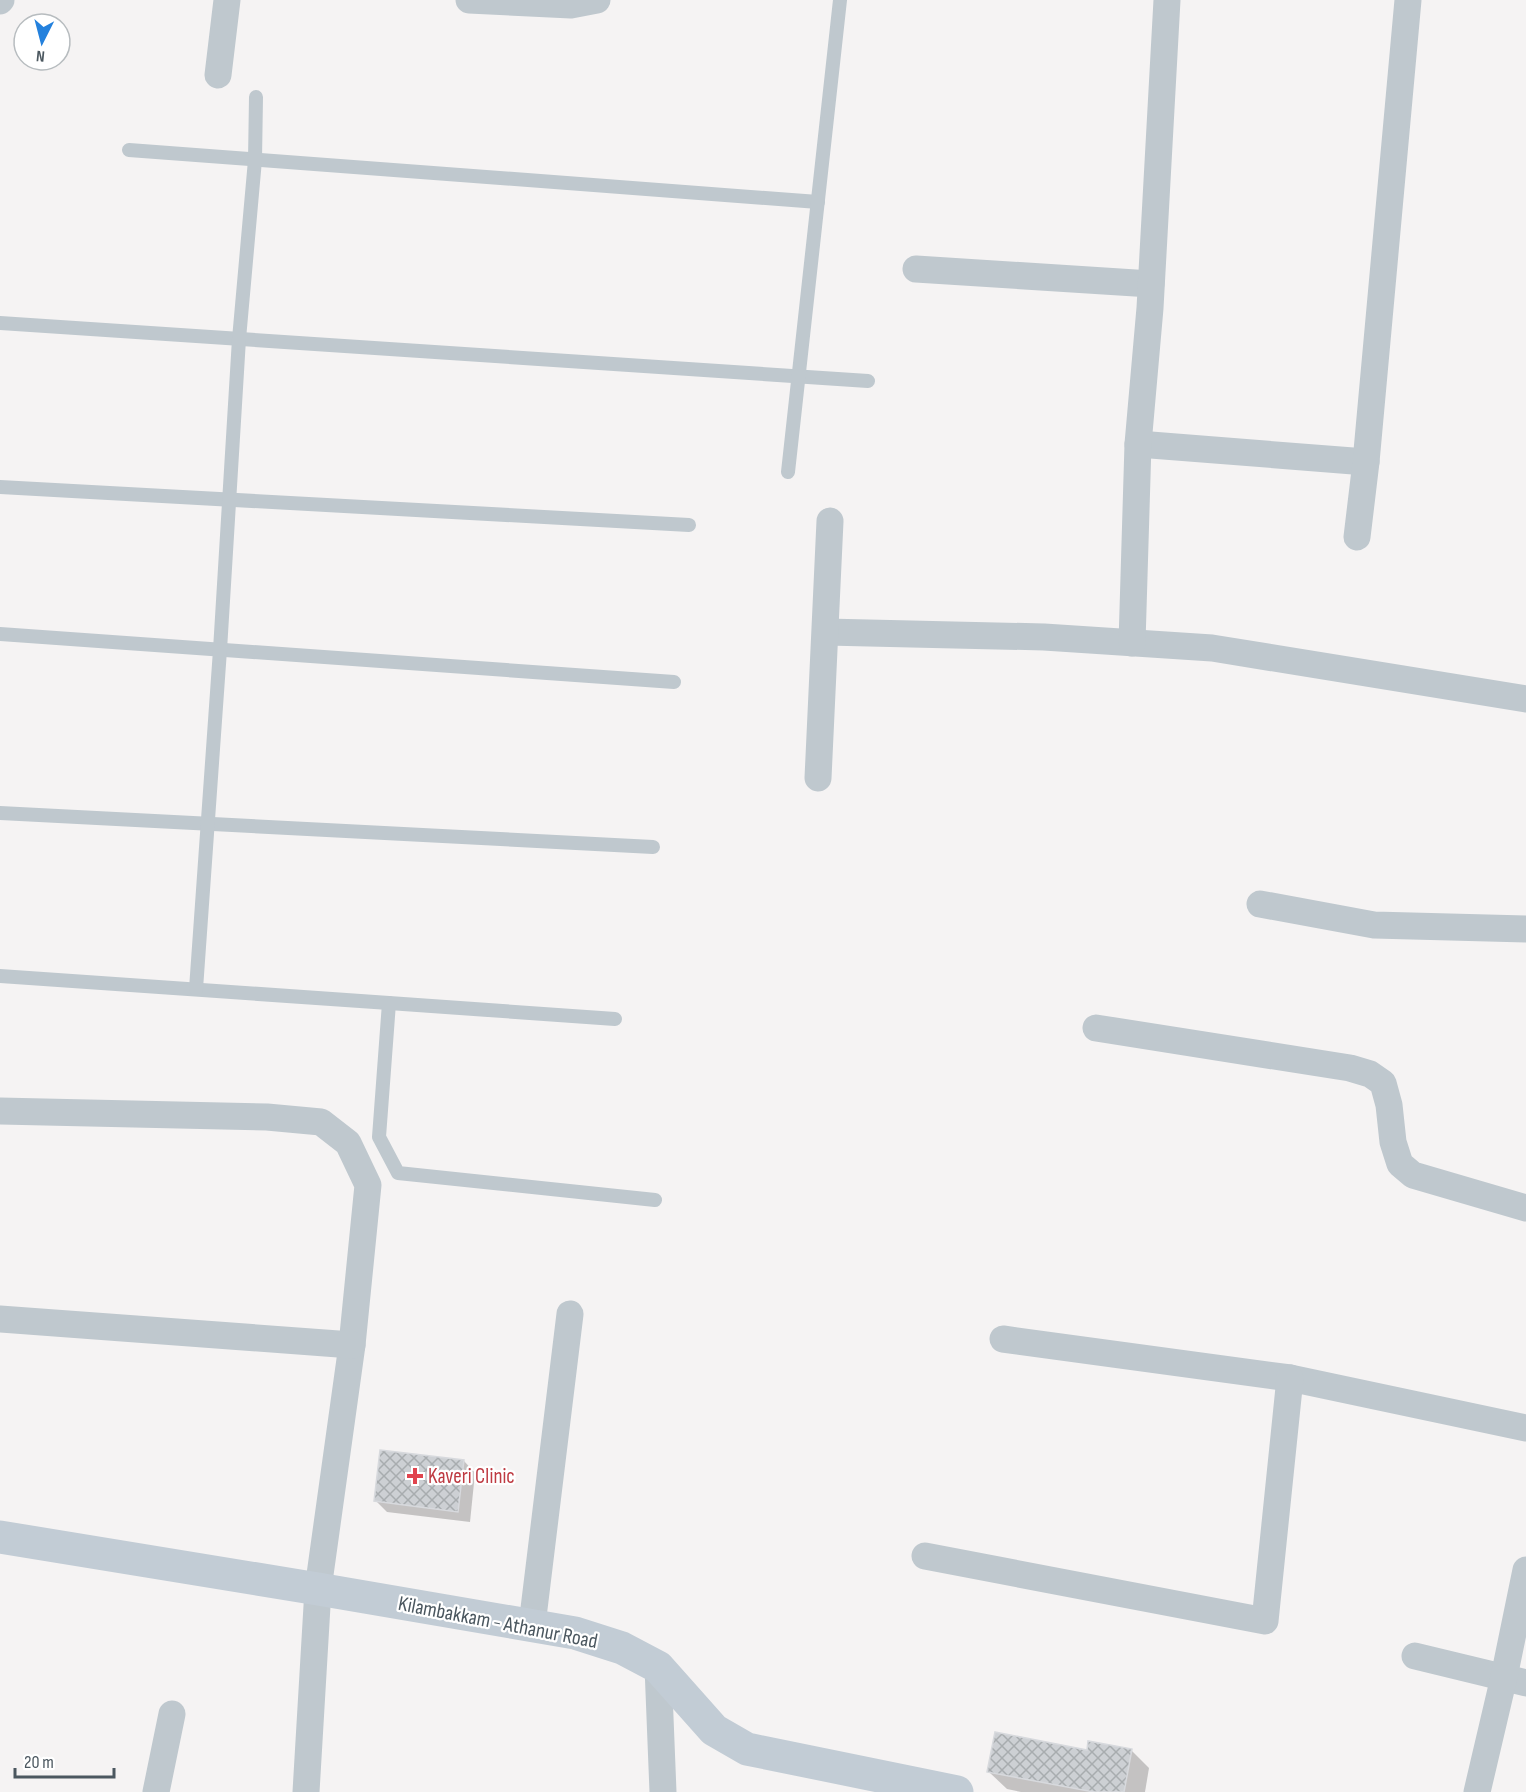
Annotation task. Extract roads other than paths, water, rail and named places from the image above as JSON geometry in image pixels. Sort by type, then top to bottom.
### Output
[{"type":"street","points":[[218,75],[227,0]]},
{"type":"street","points":[[468,0],[571,5],[597,0]]},
{"type":"street","points":[[1132,643],[1138,444],[1151,284],[1167,0]]},
{"type":"street","points":[[1357,537],[1366,462],[1408,0]]},
{"type":"street","points":[[916,269],[1151,284]]},
{"type":"street","points":[[1138,444],[1366,462]]},
{"type":"street","points":[[818,778],[830,521]]},
{"type":"street","points":[[826,632],[1044,637],[1212,648],[1526,699]]},
{"type":"street","points":[[1260,904],[1374,925],[1526,928]]},
{"type":"street","points":[[1096,1028],[1350,1068],[1370,1074],[1383,1083],[1389,1105],[1393,1142],[1400,1164],[1413,1175],[1526,1208]]},
{"type":"street","points":[[0,1111],[267,1117],[321,1122],[348,1143],[368,1185],[352,1346],[318,1589],[306,1792]]},
{"type":"street","points":[[532,1625],[570,1314]]},
{"type":"street","points":[[0,1319],[352,1346]]},
{"type":"street","points":[[1003,1339],[1290,1378],[1526,1428]]},
{"type":"street","points":[[925,1556],[1265,1621],[1290,1378]]},
{"type":"street","name":"Kilambakkam - Athanur Road","points":[[0,1537],[575,1633],[622,1647],[658,1667],[714,1730],[747,1749],[957,1792]]},
{"type":"street","points":[[1477,1792],[1515,1680],[1526,1570]]},
{"type":"street","points":[[1415,1656],[1515,1680]]},
{"type":"street","points":[[658,1667],[663,1792]]},
{"type":"street","points":[[156,1792],[172,1714]]},
{"type":"lane","points":[[788,472],[840,0]]},
{"type":"lane","points":[[196,989],[239,339],[255,160],[256,97]]},
{"type":"lane","points":[[129,150],[818,202]]},
{"type":"lane","points":[[0,323],[868,381]]},
{"type":"lane","points":[[0,487],[689,525]]},
{"type":"lane","points":[[0,634],[674,682]]},
{"type":"lane","points":[[0,813],[653,847]]},
{"type":"lane","points":[[0,976],[615,1019]]},
{"type":"lane","points":[[389,1003],[379,1137],[398,1173],[655,1200]]},
{"type":"place","name":"Kaveri Clinic","points":[[415,1476]]}]
